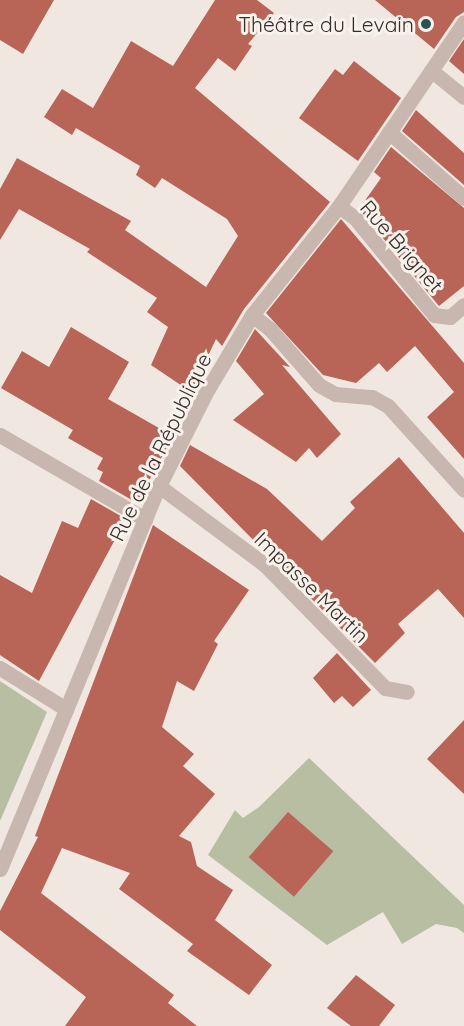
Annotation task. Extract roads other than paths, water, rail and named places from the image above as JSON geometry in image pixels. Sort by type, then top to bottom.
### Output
[{"type":"street","name":"Rue de la République","points":[[0,869],[159,486],[205,394],[252,315],[339,206],[464,22]]},
{"type":"street","points":[[432,71],[464,97]]},
{"type":"street","points":[[389,132],[464,198]]},
{"type":"street","name":"Rue Brignet","points":[[339,206],[355,218],[434,315],[450,317],[464,305]]},
{"type":"street","points":[[252,315],[270,329],[319,385],[335,394],[372,398],[388,406],[464,490]]},
{"type":"street","points":[[0,435],[145,519]]},
{"type":"street","name":"Impasse Martin","points":[[159,486],[265,565],[385,688],[407,692]]},
{"type":"street","points":[[0,668],[66,709]]},
{"type":"place","name":"Théâtre du Levain","points":[[426,24]]}]
